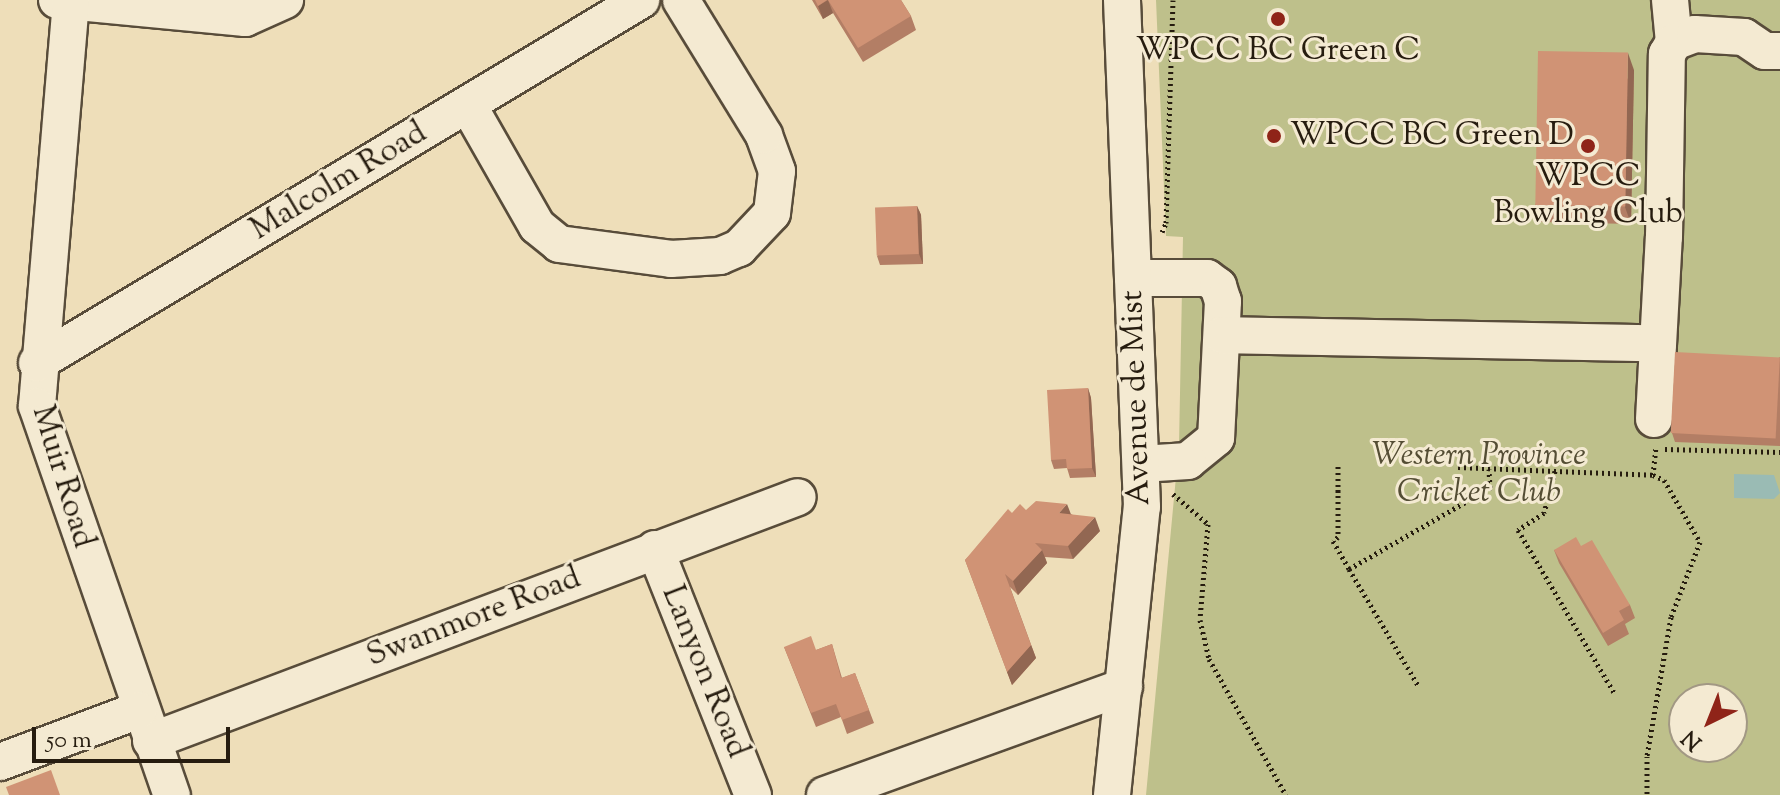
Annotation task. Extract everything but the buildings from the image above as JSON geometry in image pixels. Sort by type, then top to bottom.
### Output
[{"type":"street","points":[[64,1],[245,18],[285,0]]},
{"type":"street","name":"Malcolm Road","points":[[37,363],[641,0]]},
{"type":"street","points":[[468,105],[537,226],[559,244],[671,259],[720,256],[739,248],[772,213],[777,171],[764,135],[681,0]]},
{"type":"street","name":"Avenue de Mist","points":[[1112,795],[1142,507],[1152,474],[1122,0]]},
{"type":"street","points":[[1655,434],[1665,61],[1674,42],[1670,0]]},
{"type":"street","name":"Muir Road","points":[[64,1],[37,363],[40,422],[145,726],[172,795]]},
{"type":"street","points":[[1674,42],[1695,34],[1744,37],[1765,51],[1780,51]]},
{"type":"street","points":[[1141,278],[1211,280],[1222,295],[1216,438],[1188,461],[1152,474]]},
{"type":"street","points":[[1222,335],[1658,343]]},
{"type":"street","name":"Swanmore Road","points":[[0,762],[145,726],[798,497]]},
{"type":"street","name":"Lanyon Road","points":[[655,549],[753,795]]},
{"type":"street","points":[[825,795],[1124,687]]},
{"type":"path","points":[[1141,278],[1166,223],[1173,0]]},
{"type":"path","points":[[1655,434],[1780,452]]},
{"type":"path","points":[[1338,466],[1338,537],[1333,541],[1418,685]]},
{"type":"path","points":[[1458,467],[1653,475],[1664,480],[1700,542],[1671,617],[1647,756],[1647,795]]},
{"type":"path","points":[[1349,569],[1490,488],[1489,469]]},
{"type":"path","points":[[1555,471],[1544,513],[1518,530],[1615,694]]},
{"type":"path","points":[[1152,474],[1208,524],[1203,640],[1286,795]]},
{"type":"green space","name":"Western Province Cricket Club","points":[[1156,0],[1780,0],[1780,795],[1146,795],[1179,445],[1183,237],[1166,236]]},
{"type":"water","points":[[1734,474],[1774,475],[1780,493],[1774,499],[1734,498]]},
{"type":"place","name":"WPCC BC Green C","points":[[1278,19]]},
{"type":"place","name":"WPCC BC Green D","points":[[1274,136]]},
{"type":"place","name":"WPCC Bowling Club","points":[[1588,146]]}]
